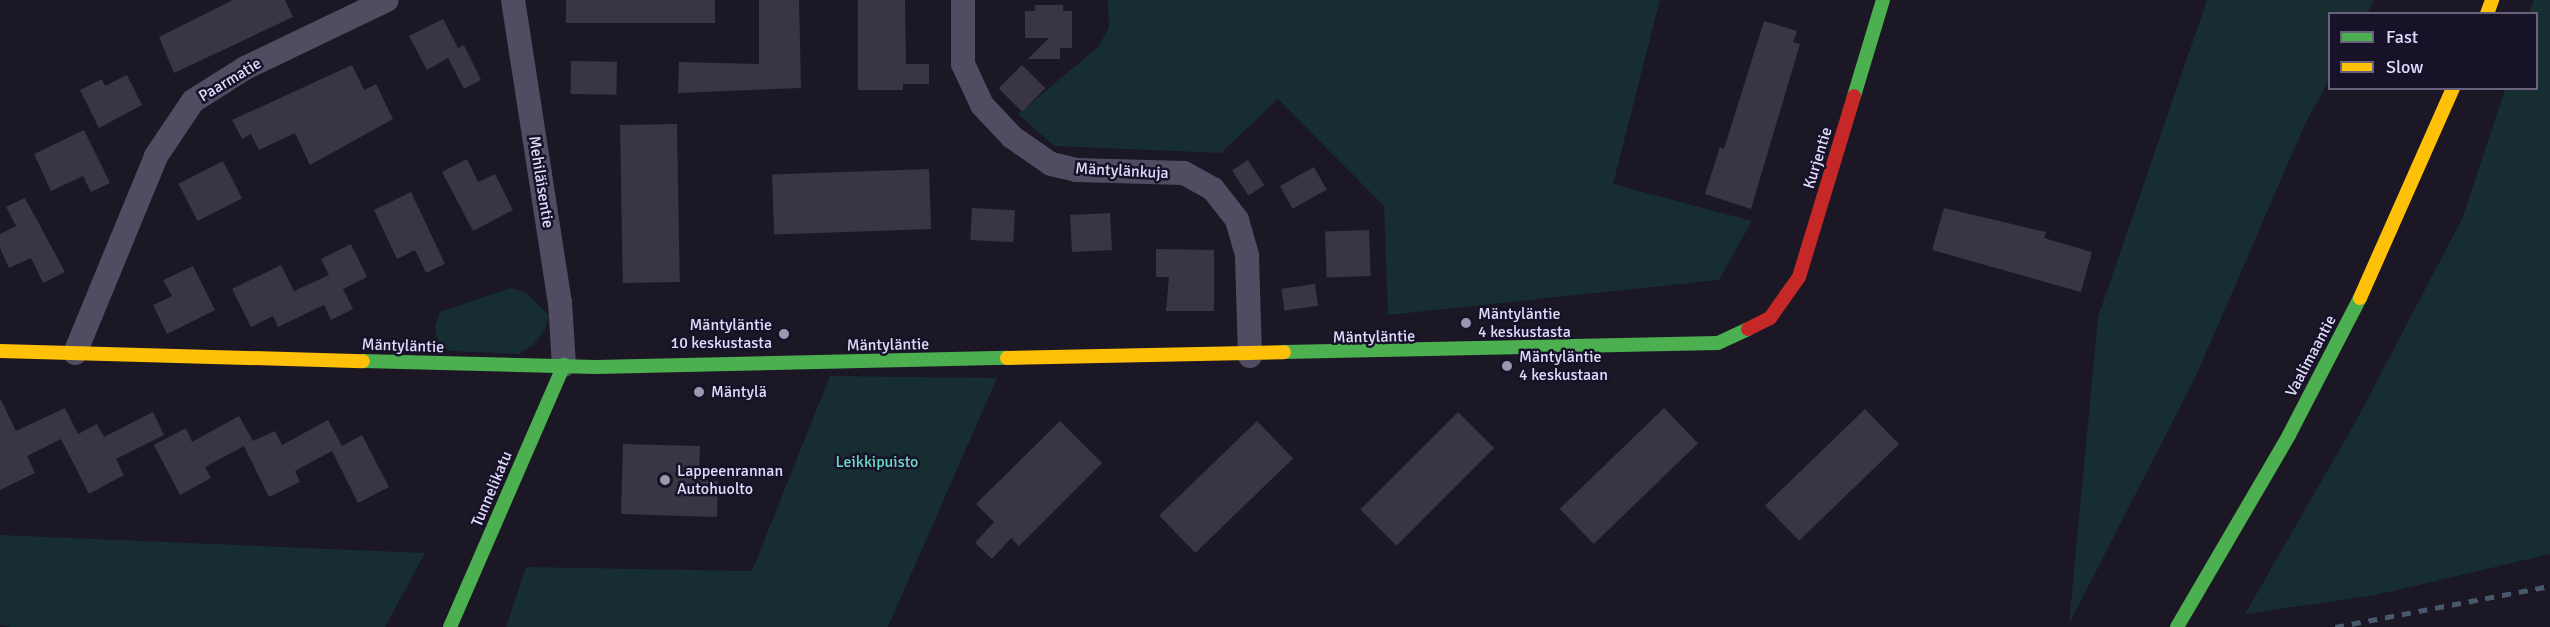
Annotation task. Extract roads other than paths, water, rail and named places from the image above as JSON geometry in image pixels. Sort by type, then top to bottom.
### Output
[{"type":"street","name":"Paarmatie","points":[[75,352],[156,156],[193,101],[245,68],[387,0]]},
{"type":"street","name":"Mehiläisentie","points":[[513,0],[560,302],[564,365]]},
{"type":"street","name":"Mäntylänkuja","points":[[963,0],[963,64],[982,105],[1012,137],[1051,164],[1076,170],[1184,173],[1213,189],[1237,220],[1247,256],[1250,356]]},
{"type":"street","name":"Kurjentie","points":[[1770,318],[1799,277],[1883,0]]},
{"type":"street","name":"Vaalimaantie","points":[[2177,627],[2289,435],[2369,281],[2452,90]]},
{"type":"street","name":"Mäntyläntie","points":[[0,351],[564,365],[1250,356],[1668,347],[1718,343],[1770,318]]},
{"type":"street","name":"Tunnelikatu","points":[[450,627],[564,365]]},
{"type":"railway","points":[[2335,627],[2550,586]]},
{"type":"place","name":"Mäntyläntie 4 keskustasta","points":[[1466,323]]},
{"type":"place","name":"Mäntyläntie 10 keskustasta","points":[[784,334]]},
{"type":"place","name":"Mäntyläntie 4 keskustaan","points":[[1507,366]]},
{"type":"place","name":"Mäntylä","points":[[699,392]]},
{"type":"place","name":"Lappeenrannan Autohuolto","points":[[665,480]]},
{"type":"park label","name":"Leikkipuisto","points":[[877,462]]}]
